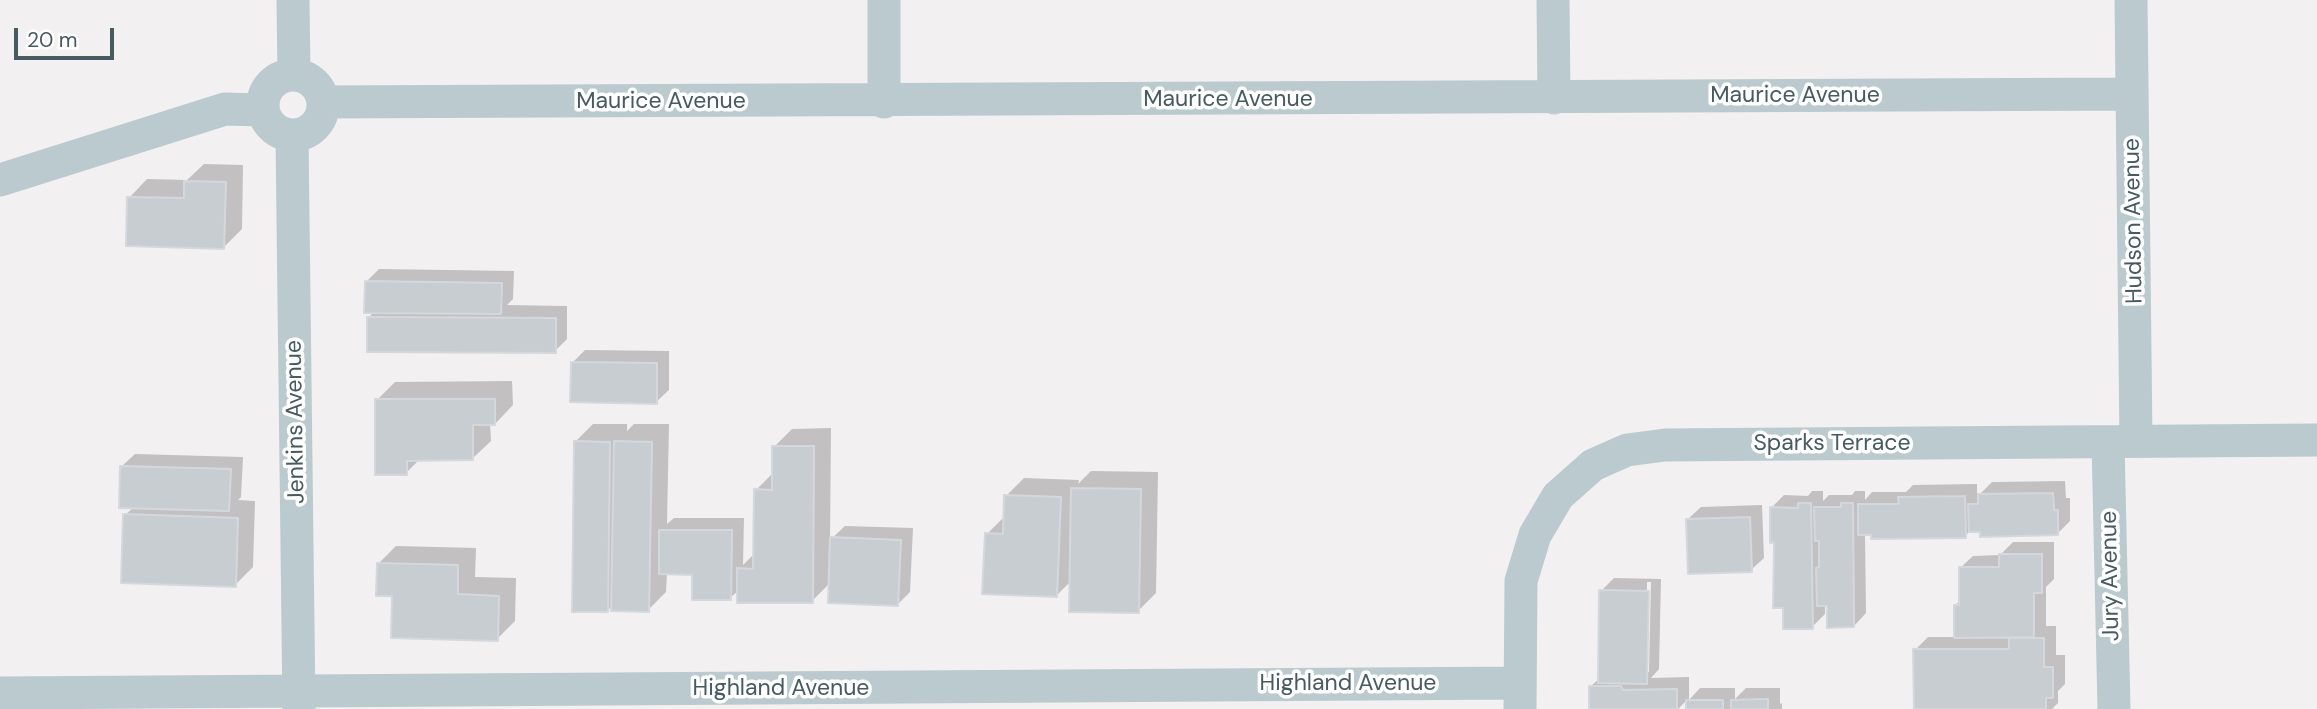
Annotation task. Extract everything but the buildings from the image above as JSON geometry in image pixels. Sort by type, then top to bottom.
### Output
[{"type":"street","points":[[293,0],[294,74]]},
{"type":"street","points":[[884,0],[884,102]]},
{"type":"street","points":[[1553,0],[1554,98]]},
{"type":"street","name":"Hudson Avenue","points":[[2122,442],[2132,94],[2131,0]]},
{"type":"street","points":[[294,74],[309,78],[319,87],[323,103],[320,119],[309,131],[292,136],[278,132],[267,122],[262,110],[264,93],[273,81],[294,74]]},
{"type":"street","name":"Maurice Avenue","points":[[323,103],[2132,94]]},
{"type":"street","points":[[0,180],[225,109],[262,110]]},
{"type":"street","name":"Jenkins Avenue","points":[[292,136],[299,701]]},
{"type":"street","name":"Sparks Terrace","points":[[1520,696],[1521,581],[1535,535],[1558,496],[1593,465],[1627,450],[1664,445],[2317,440]]},
{"type":"street","name":"Jury Avenue","points":[[2114,709],[2122,442]]},
{"type":"street","name":"Highland Avenue","points":[[0,693],[299,701],[1520,696]]}]
